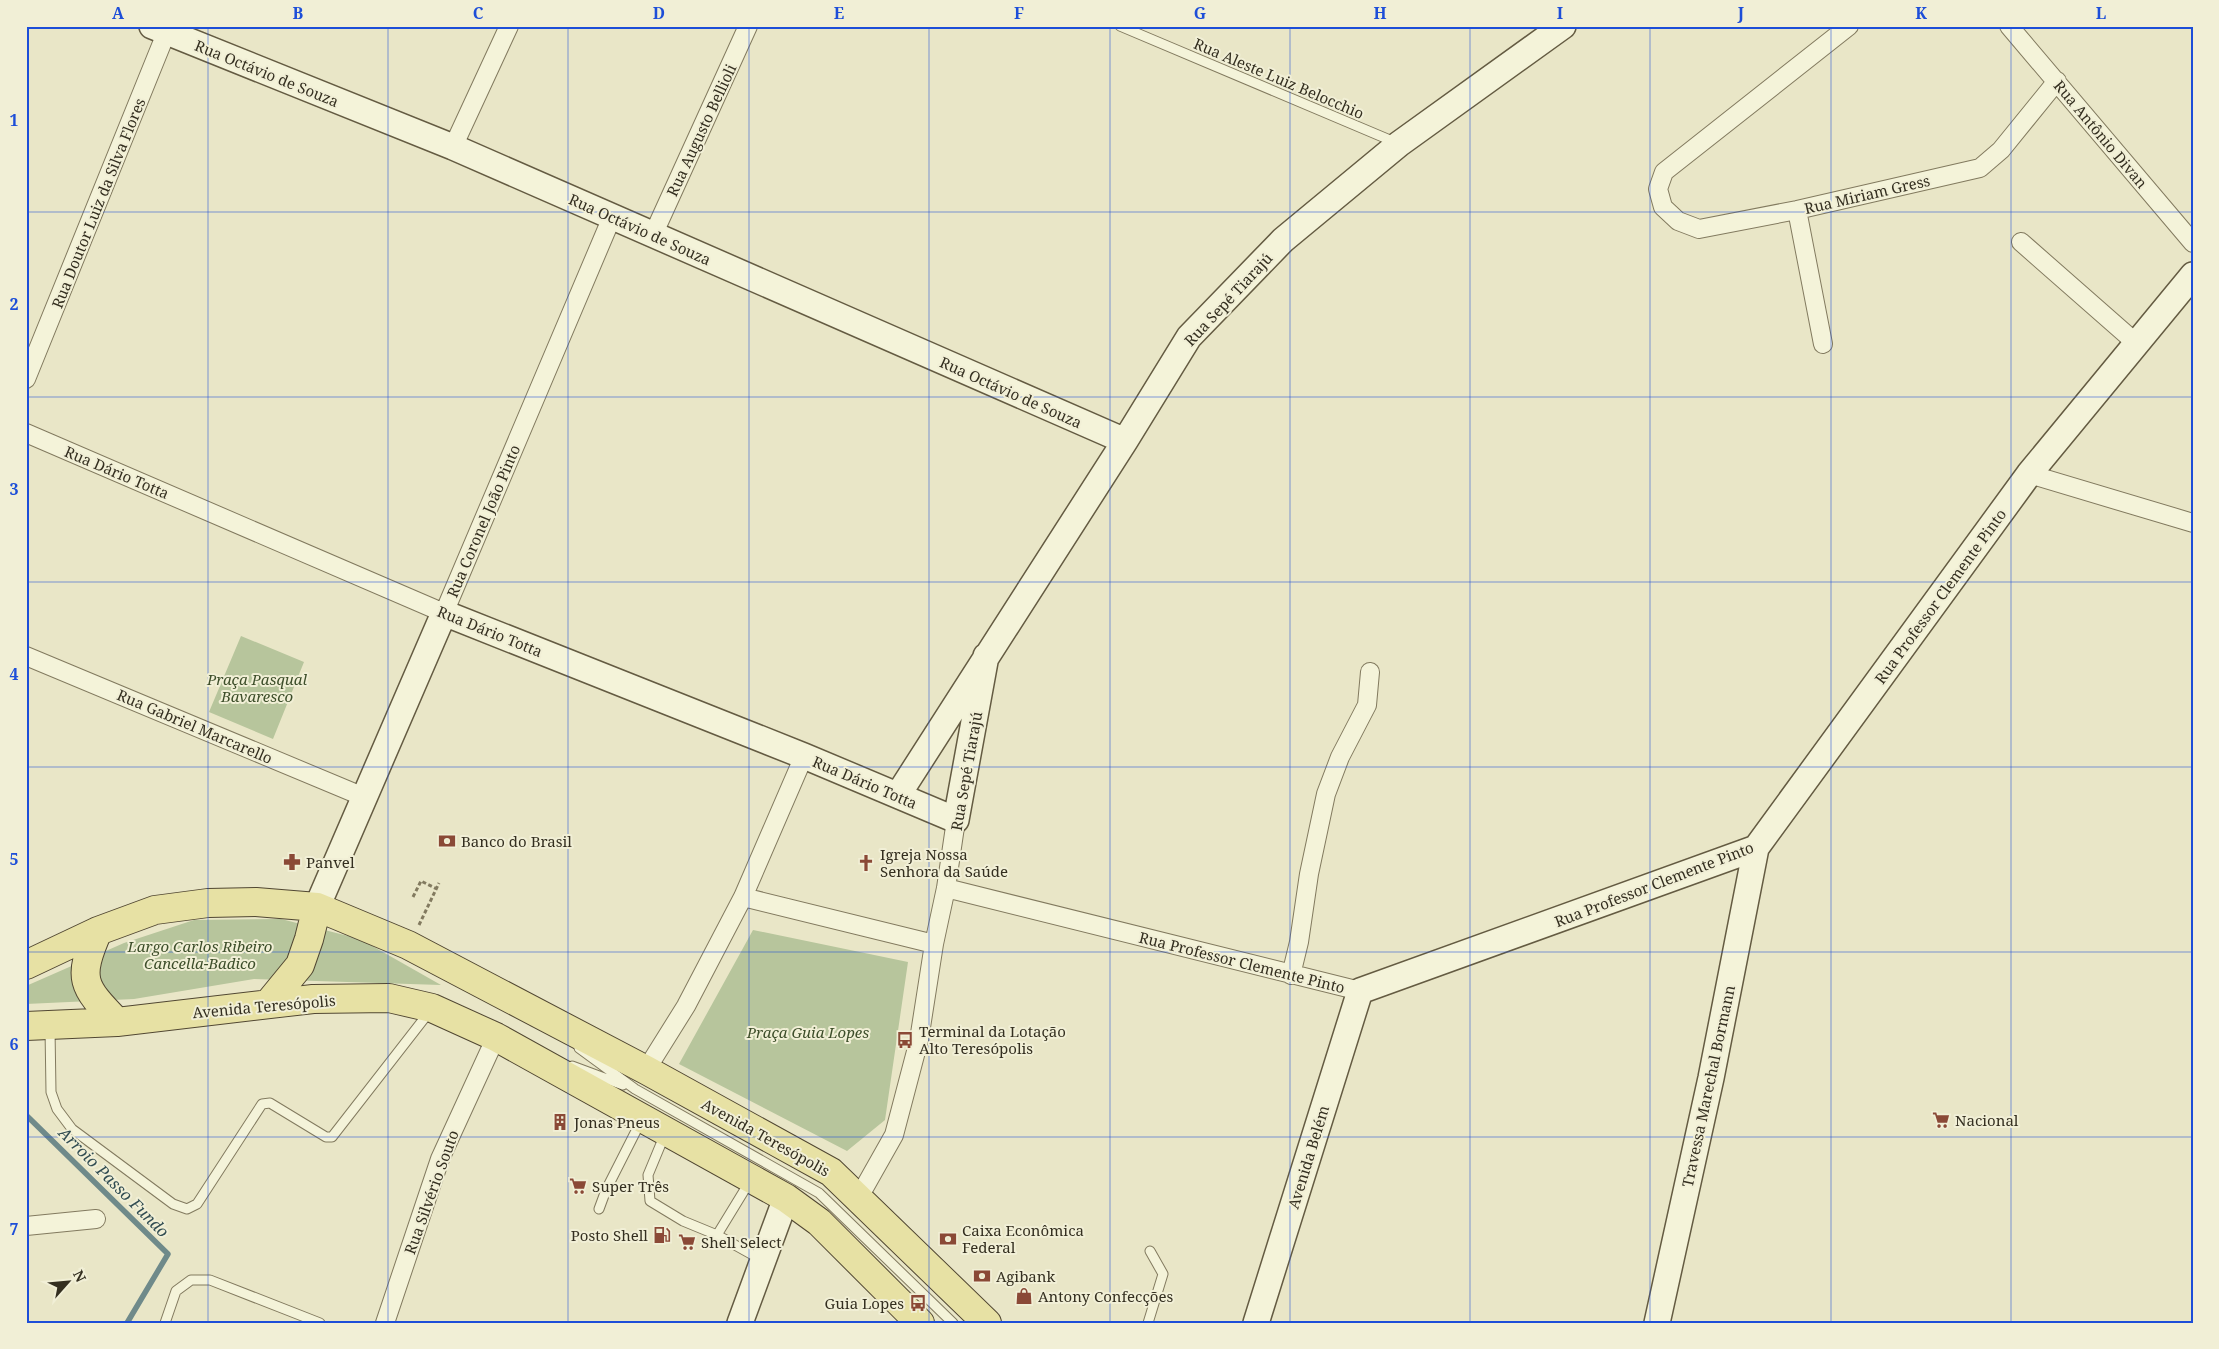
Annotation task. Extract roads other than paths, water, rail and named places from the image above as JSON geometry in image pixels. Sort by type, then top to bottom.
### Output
[{"type":"main road","name":"Avenida Teresópolis","points":[[26,966],[98,931],[155,910],[208,902],[256,902],[316,907],[408,945],[511,999],[641,1080],[831,1172],[859,1197],[986,1323]]},
{"type":"main road","points":[[268,1004],[300,965],[309,939],[316,907]]},
{"type":"main road","points":[[98,931],[87,957],[86,982],[94,998],[117,1022]]},
{"type":"main road","name":"Avenida Teresópolis","points":[[38,1025],[117,1022],[313,999],[389,998],[432,1008],[496,1037],[786,1198],[819,1222],[920,1323]]},
{"type":"street","points":[[453,147],[509,26]]},
{"type":"street","name":"Rua Augusto Bellioli","points":[[653,235],[748,26]]},
{"type":"street","name":"Rua Sepé Tiarajú","points":[[898,795],[1125,441],[1188,338],[1283,240],[1399,144],[1563,26]]},
{"type":"street","name":"Rua Miriam Gress","points":[[1849,26],[1664,172],[1658,189],[1663,207],[1678,221],[1699,228],[1797,210],[1980,168],[2001,150],[2057,81]]},
{"type":"street","name":"Rua Antônio Divan","points":[[2009,26],[2193,243]]},
{"type":"street","name":"Rua Octávio de Souza","points":[[163,28],[453,147],[1125,441]]},
{"type":"street","name":"Rua Doutor Luiz da Silva Flores","points":[[26,379],[163,28]]},
{"type":"street","points":[[1797,210],[1823,344]]},
{"type":"street","name":"Rua Coronel João Pinto","points":[[316,907],[444,613],[612,217]]},
{"type":"street","points":[[2021,242],[2136,343]]},
{"type":"street","name":"Rua Professor Clemente Pinto","points":[[946,888],[1360,991],[1756,848],[2029,474],[2193,274]]},
{"type":"street","name":"Rua Dário Totta","points":[[26,433],[444,613],[804,756],[956,820]]},
{"type":"street","points":[[2029,474],[2193,523]]},
{"type":"street","name":"Rua Gabriel Marcarello","points":[[26,656],[364,797]]},
{"type":"street","name":"Rua Sepé Tiarajú","points":[[934,944],[946,888],[956,820],[986,656]]},
{"type":"street","points":[[1291,975],[1299,942],[1308,874],[1326,794],[1340,757],[1367,705],[1370,672]]},
{"type":"street","points":[[641,1080],[686,1006],[743,898],[804,756]]},
{"type":"street","name":"Travessa Marechal Bormann","points":[[1657,1323],[1711,1078],[1756,848]]},
{"type":"street","points":[[743,898],[934,944],[919,1040],[894,1136],[859,1197]]},
{"type":"street","name":"Avenida Belém","points":[[1256,1323],[1360,991]]},
{"type":"street","name":"Rua Silvério Souto","points":[[385,1323],[440,1158],[496,1037]]},
{"type":"street","points":[[740,1323],[786,1198]]},
{"type":"street","points":[[26,1226],[96,1219]]},
{"type":"lane","name":"Rua Aleste Luiz Belocchio","points":[[1120,26],[1399,144]]},
{"type":"lane","name":"Avenida Teresópolis","points":[[511,999],[569,1041],[641,1080]]},
{"type":"lane","points":[[38,1025],[48,1035],[51,1092],[58,1108],[72,1129],[173,1204],[186,1209],[197,1204],[262,1104],[270,1103],[326,1137],[332,1137],[336,1134],[432,1008]]},
{"type":"lane","name":"Avenida Teresópolis","points":[[496,1037],[641,1080]]},
{"type":"lane","points":[[641,1080],[819,1193],[953,1323]]},
{"type":"lane","points":[[599,1209],[606,1190],[642,1118]]},
{"type":"lane","points":[[666,1132],[648,1175],[650,1201],[684,1221],[717,1235],[763,1260]]},
{"type":"lane","points":[[717,1235],[751,1180]]},
{"type":"lane","points":[[1148,1323],[1163,1274],[1150,1251]]},
{"type":"lane","points":[[165,1323],[176,1291],[191,1280],[210,1280],[320,1323]]},
{"type":"waterway","name":"Arroio Passo Fundo","points":[[26,1115],[168,1254],[127,1323]]},
{"type":"place","name":"Banco do Brasil","points":[[447,841]]},
{"type":"place","name":"Panvel","points":[[292,862]]},
{"type":"place","name":"Igreja Nossa Senhora da Saúde","points":[[866,863]]},
{"type":"place","name":"Terminal da Lotação Alto Teresópolis","points":[[905,1040]]},
{"type":"place","name":"Nacional","points":[[1941,1120]]},
{"type":"place","name":"Jonas Pneus","points":[[560,1122]]},
{"type":"place","name":"Super Três","points":[[578,1186]]},
{"type":"place","name":"Posto Shell","points":[[662,1235]]},
{"type":"place","name":"Caixa Econômica Federal","points":[[948,1239]]},
{"type":"place","name":"Shell Select","points":[[687,1242]]},
{"type":"place","name":"Agibank","points":[[982,1276]]},
{"type":"place","name":"Antony Confecções","points":[[1024,1296]]},
{"type":"place","name":"Guia Lopes","points":[[918,1303]]},
{"type":"park label","name":"Praça Pasqual Bavaresco","points":[[257,688]]},
{"type":"park label","name":"Largo Carlos Ribeiro Cancella-Badico","points":[[200,954]]},
{"type":"park label","name":"Praça Guia Lopes","points":[[808,1032]]}]
